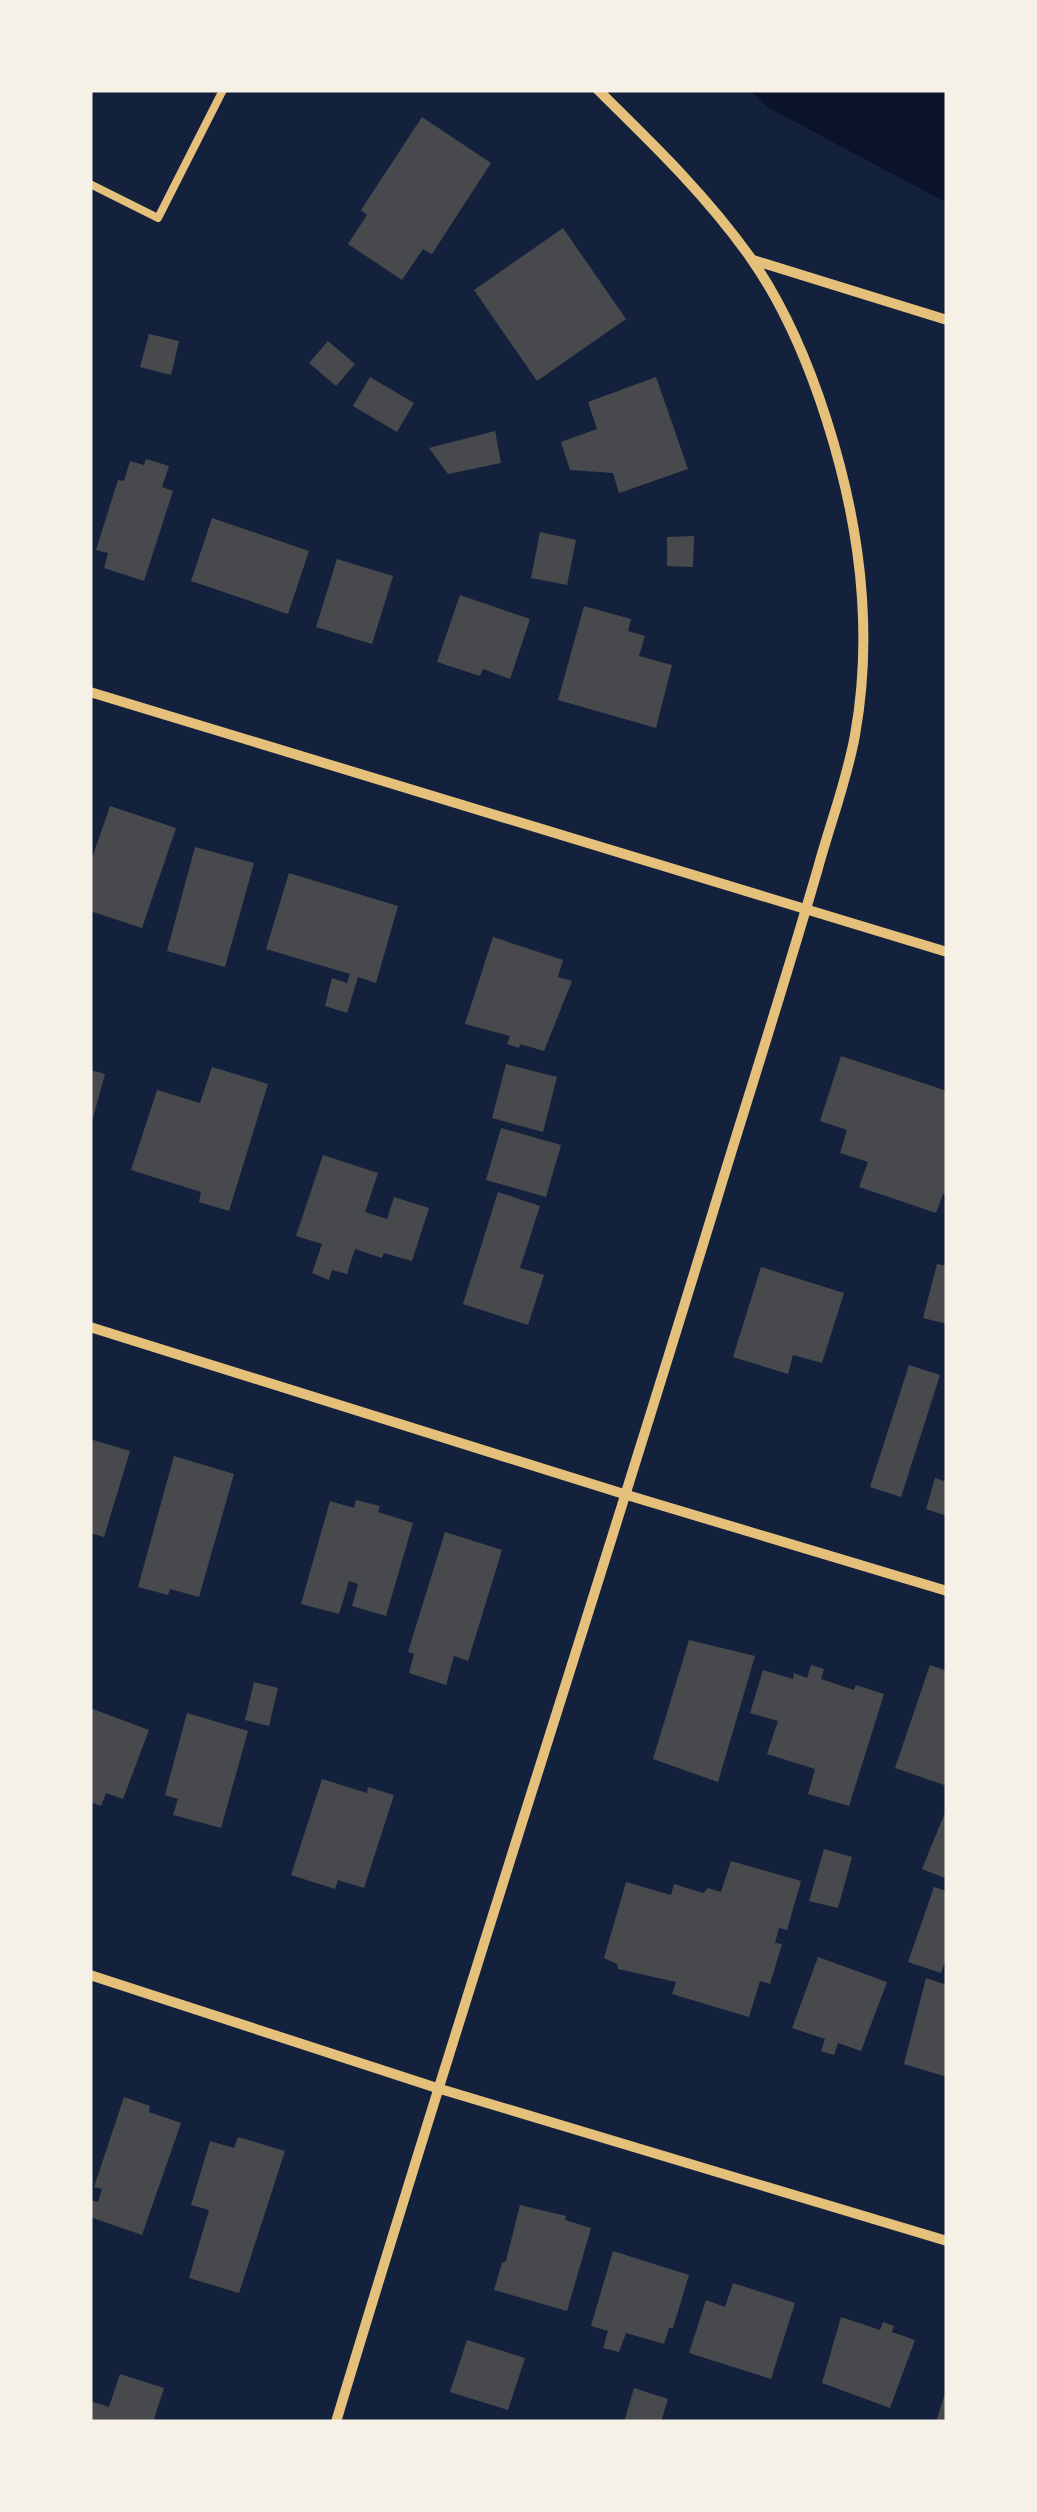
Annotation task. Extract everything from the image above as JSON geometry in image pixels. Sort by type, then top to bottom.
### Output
[{"type":"street","points":[[336,2422],[437,2088],[627,1495],[806,908],[855,738],[863,667],[862,600],[855,534],[822,409],[779,304],[715,210],[598,90]]},
{"type":"street","points":[[752,260],[947,320]]},
{"type":"street","points":[[90,692],[947,952]]},
{"type":"street","points":[[90,1328],[947,1591]]},
{"type":"street","points":[[90,1975],[437,2088],[947,2241]]},
{"type":"lane","points":[[90,184],[158,218],[223,90]]},
{"type":"water","points":[[749,90],[947,90],[947,203],[769,108]]},
{"type":"building","points":[[422,117],[491,163],[432,254],[423,249],[402,280],[348,244],[367,215],[361,210]]},
{"type":"building","points":[[563,228],[626,319],[537,381],[474,290]]},
{"type":"building","points":[[149,334],[179,341],[171,375],[140,367]]},
{"type":"building","points":[[328,341],[355,364],[336,386],[309,363]]},
{"type":"building","points":[[370,377],[414,403],[397,432],[353,406]]},
{"type":"building","points":[[656,377],[688,469],[619,493],[613,473],[570,470],[561,442],[597,429],[588,402]]},
{"type":"building","points":[[495,431],[501,463],[448,474],[429,448]]},
{"type":"building","points":[[146,459],[169,466],[162,487],[173,491],[144,581],[104,568],[108,553],[96,550],[118,480],[124,481],[130,461],[144,465]]},
{"type":"building","points":[[212,518],[309,551],[288,614],[191,581]]},
{"type":"building","points":[[540,532],[576,540],[567,585],[531,578]]},
{"type":"building","points":[[694,536],[693,567],[667,566],[667,537]]},
{"type":"building","points":[[337,559],[393,576],[372,644],[316,627]]},
{"type":"building","points":[[460,595],[530,619],[510,679],[483,669],[480,676],[437,662]]},
{"type":"building","points":[[584,606],[631,619],[628,631],[645,636],[639,656],[672,665],[656,728],[558,700]]},
{"type":"building","points":[[110,806],[176,828],[142,928],[90,911],[90,864]]},
{"type":"building","points":[[195,847],[254,863],[225,967],[167,951]]},
{"type":"building","points":[[289,873],[398,906],[376,983],[358,977],[347,1013],[325,1006],[332,978],[347,983],[350,974],[266,949]]},
{"type":"building","points":[[493,937],[563,960],[558,977],[572,981],[544,1051],[507,1044],[510,1036],[465,1024]]},
{"type":"building","points":[[841,1056],[947,1091],[947,1195],[943,1194],[936,1213],[859,1187],[868,1162],[840,1153],[847,1130],[820,1121]]},
{"type":"building","points":[[506,1064],[557,1077],[543,1132],[492,1118]]},
{"type":"building","points":[[212,1067],[268,1084],[229,1211],[199,1202],[201,1192],[131,1170],[157,1090],[200,1103]]},
{"type":"building","points":[[90,1070],[105,1074],[91,1125],[90,1125]]},
{"type":"building","points":[[501,1128],[561,1145],[546,1197],[486,1180]]},
{"type":"building","points":[[323,1155],[378,1173],[365,1212],[387,1219],[394,1197],[429,1208],[412,1261],[384,1253],[382,1258],[355,1249],[347,1274],[332,1270],[329,1280],[312,1273],[322,1244],[296,1236]]},
{"type":"building","points":[[498,1192],[540,1206],[520,1268],[544,1275],[528,1325],[463,1304]]},
{"type":"building","points":[[937,1264],[947,1266],[947,1324],[923,1318]]},
{"type":"building","points":[[761,1267],[844,1293],[822,1363],[793,1355],[788,1374],[733,1357]]},
{"type":"building","points":[[909,1365],[940,1375],[901,1497],[870,1487]]},
{"type":"building","points":[[90,1439],[130,1451],[104,1537],[90,1533]]},
{"type":"building","points":[[174,1456],[234,1474],[199,1597],[170,1589],[168,1595],[138,1587]]},
{"type":"building","points":[[935,1478],[947,1482],[947,1516],[926,1509]]},
{"type":"building","points":[[356,1500],[380,1506],[378,1512],[413,1523],[386,1616],[352,1606],[358,1584],[349,1581],[339,1614],[301,1604],[330,1501],[354,1508]]},
{"type":"building","points":[[445,1532],[502,1550],[468,1661],[454,1656],[446,1685],[409,1673],[414,1654],[408,1652]]},
{"type":"building","points":[[689,1640],[755,1656],[718,1782],[653,1759]]},
{"type":"building","points":[[811,1665],[824,1669],[821,1679],[854,1690],[856,1685],[884,1694],[849,1806],[808,1794],[815,1769],[767,1754],[778,1721],[750,1713],[763,1670],[793,1679],[794,1673],[807,1678]]},
{"type":"building","points":[[930,1665],[947,1671],[947,1786],[895,1768]]},
{"type":"building","points":[[254,1682],[278,1688],[269,1726],[245,1720]]},
{"type":"building","points":[[90,1708],[149,1730],[123,1799],[106,1793],[101,1806],[90,1802]]},
{"type":"building","points":[[187,1713],[248,1731],[221,1828],[173,1815],[178,1799],[165,1795]]},
{"type":"building","points":[[322,1779],[367,1793],[368,1787],[394,1795],[364,1888],[338,1880],[335,1889],[291,1875]]},
{"type":"building","points":[[947,1808],[947,1879],[922,1869]]},
{"type":"building","points":[[824,1849],[852,1857],[838,1908],[809,1901]]},
{"type":"building","points":[[731,1861],[801,1881],[787,1930],[779,1928],[775,1943],[782,1944],[770,1984],[760,1981],[749,2017],[672,1994],[676,1982],[618,1969],[617,1964],[604,1958],[626,1882],[671,1895],[674,1884],[703,1893],[708,1888],[721,1892]]},
{"type":"building","points":[[934,1887],[947,1891],[947,1955],[941,1973],[908,1962]]},
{"type":"building","points":[[818,1957],[887,1982],[861,2051],[838,2043],[834,2055],[821,2051],[825,2039],[792,2028]]},
{"type":"building","points":[[926,1978],[947,1985],[947,2077],[904,2064]]},
{"type":"building","points":[[124,2097],[150,2106],[149,2112],[181,2123],[142,2235],[90,2217],[91,2200],[98,2202],[102,2189],[94,2187]]},
{"type":"building","points":[[238,2137],[285,2151],[239,2293],[189,2278],[209,2210],[191,2205],[210,2141],[234,2148]]},
{"type":"building","points":[[520,2205],[566,2216],[565,2220],[591,2228],[567,2311],[494,2290]]},
{"type":"building","points":[[613,2251],[689,2275],[673,2328],[669,2328],[664,2344],[626,2333],[619,2352],[603,2348],[608,2331],[591,2326]]},
{"type":"building","points":[[733,2283],[795,2303],[771,2379],[689,2353],[706,2300],[725,2307]]},
{"type":"building","points":[[841,2317],[880,2330],[883,2322],[894,2326],[892,2332],[915,2340],[890,2408],[822,2383]]},
{"type":"building","points":[[467,2340],[525,2358],[508,2410],[450,2392]]},
{"type":"building","points":[[120,2374],[164,2388],[154,2419],[162,2422],[90,2422],[90,2401],[109,2407]]},
{"type":"building","points":[[634,2388],[668,2399],[661,2422],[624,2422]]},
{"type":"building","points":[[946,2390],[947,2422],[936,2422]]}]
